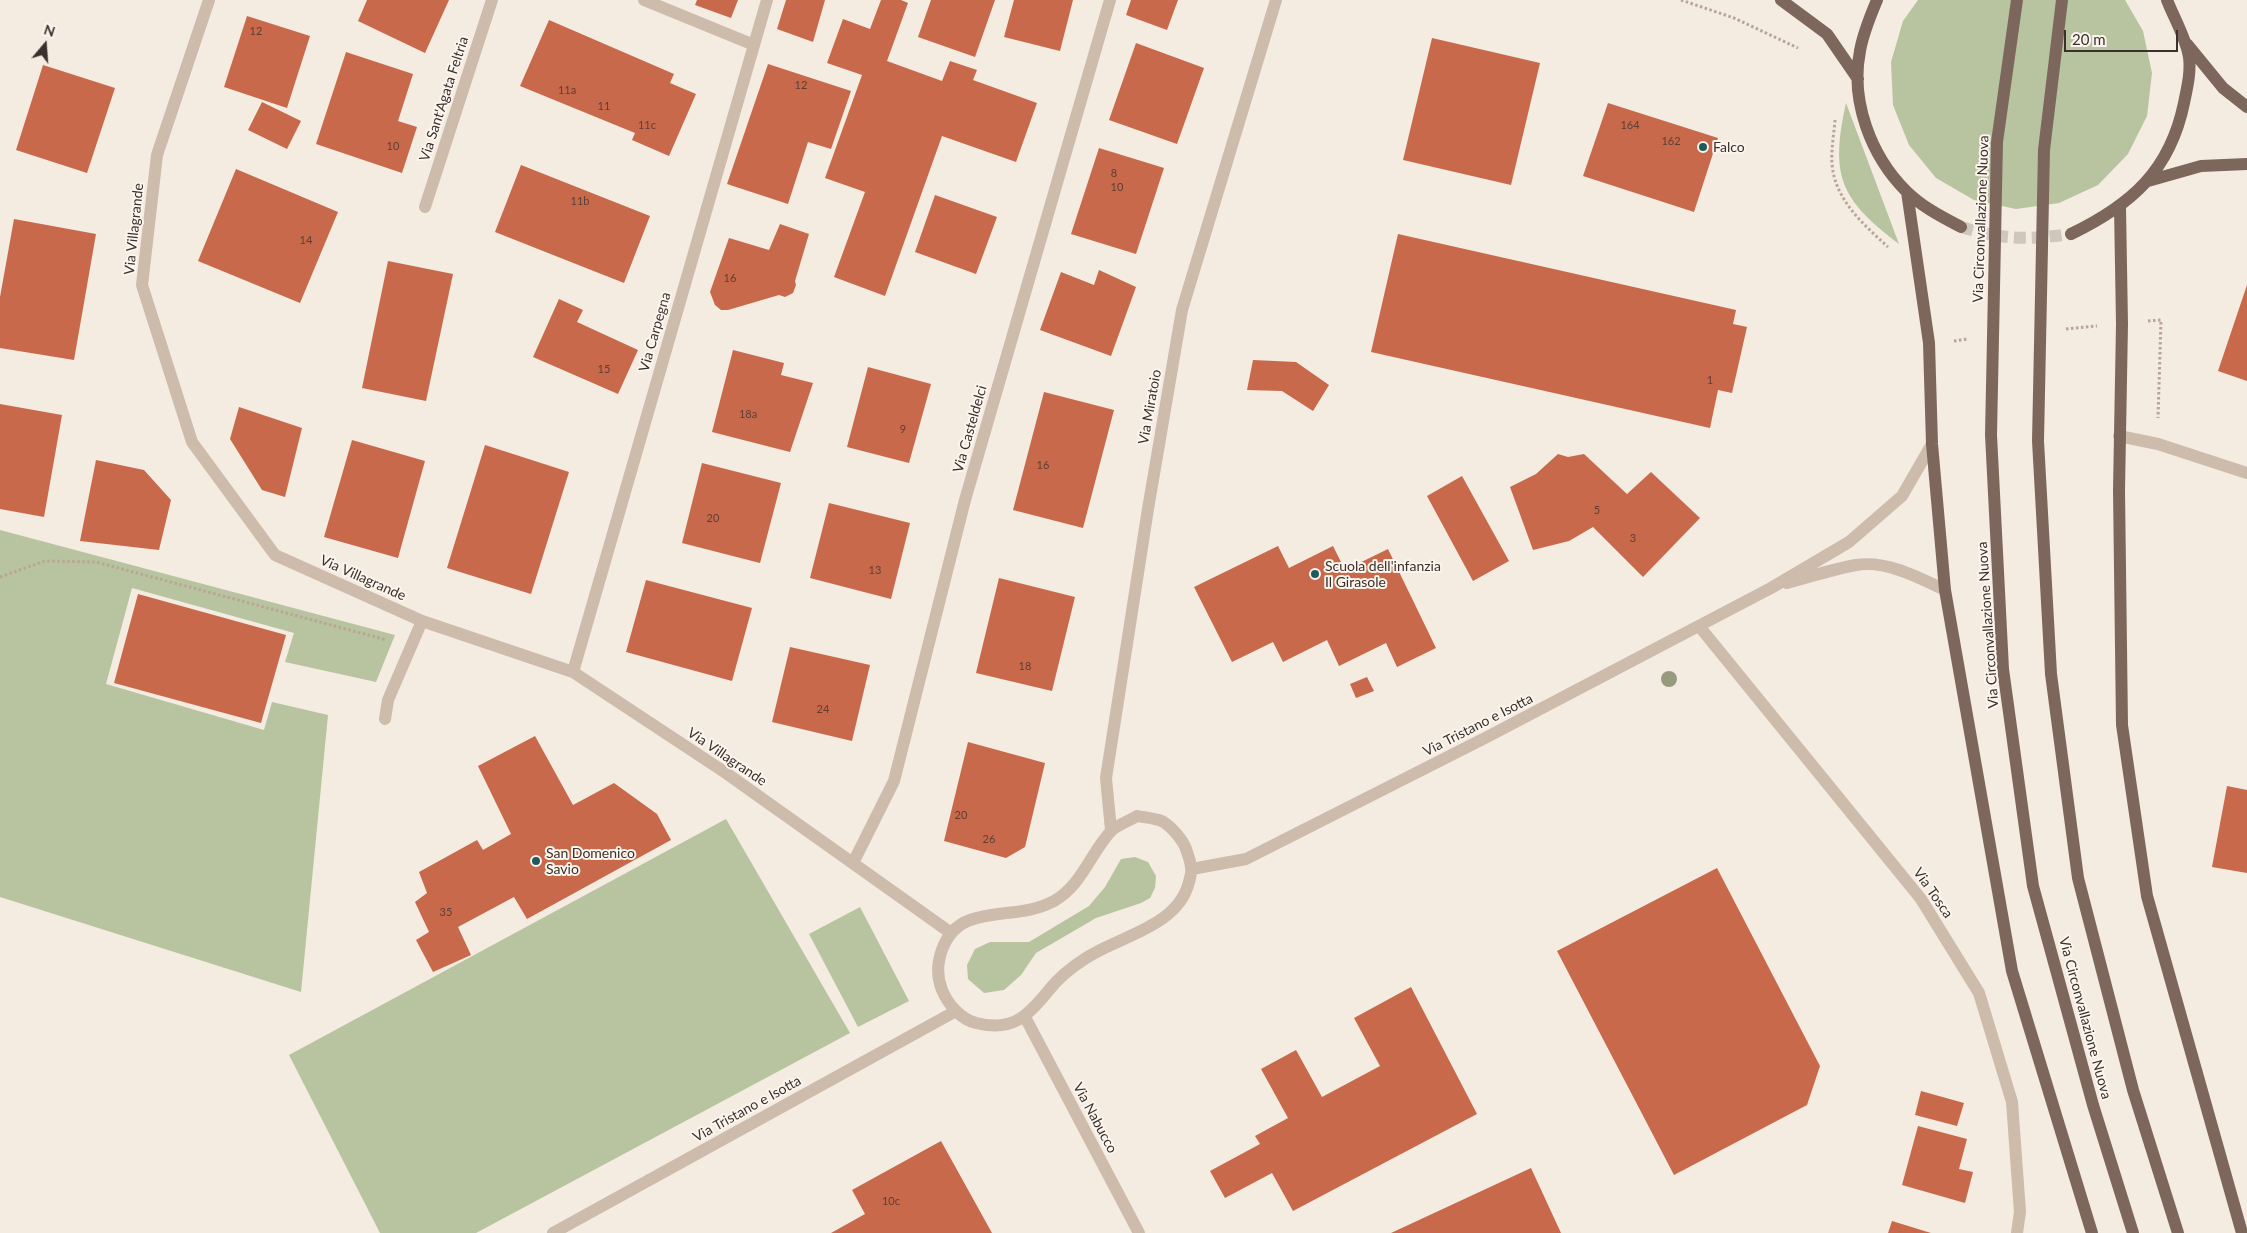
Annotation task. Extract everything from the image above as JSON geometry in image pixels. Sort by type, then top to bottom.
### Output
[{"type":"main road","points":[[1781,0],[1827,34],[1858,79]]},
{"type":"main road","points":[[1877,0],[1866,27],[1860,53],[1858,79],[1861,109],[1871,139],[1887,167],[1907,192],[1931,211],[1961,227]]},
{"type":"main road","name":"Via Circonvallazione Nuova","points":[[2017,0],[2008,50],[1997,142],[1991,416],[2003,669],[2033,886],[2093,1105],[2133,1233]]},
{"type":"main road","name":"Via Circonvallazione Nuova","points":[[2062,0],[2044,150],[2038,441],[2051,674],[2078,878],[2133,1090],[2178,1233]]},
{"type":"main road","points":[[2071,234],[2120,207],[2148,181],[2168,150],[2182,115],[2189,81],[2189,57],[2167,0]]},
{"type":"main road","points":[[2182,39],[2223,88],[2247,107]]},
{"type":"main road","points":[[2148,181],[2201,166],[2247,164]]},
{"type":"main road","points":[[1907,192],[1929,343],[1932,444],[1945,590],[2012,971],[2092,1233]]},
{"type":"main road","points":[[2120,207],[2122,324],[2119,436],[2122,725],[2146,896],[2242,1233]]},
{"type":"street","name":"Via Villagrande","points":[[209,0],[157,155],[142,286],[192,442],[275,555],[422,621],[573,672],[726,773],[951,934]]},
{"type":"street","name":"Via Sant'Agata Feltria","points":[[425,207],[492,0]]},
{"type":"street","points":[[644,0],[754,45]]},
{"type":"street","name":"Via Carpegna","points":[[573,672],[768,0]]},
{"type":"street","name":"Via Casteldelci","points":[[853,863],[894,781],[965,500],[1110,0]]},
{"type":"street","name":"Via Miratoio","points":[[1112,830],[1106,778],[1145,528],[1182,310],[1276,0]]},
{"type":"street","points":[[2119,436],[2158,444],[2247,472]]},
{"type":"street","name":"Via Tristano e Isotta","points":[[1192,869],[1246,859],[1487,738],[1770,588],[1849,542],[1902,496],[1932,444]]},
{"type":"street","name":"Via Tristano e Isotta","points":[[1770,588],[1857,564],[1888,566],[1917,576],[1945,590]]},
{"type":"street","points":[[385,719],[388,700],[422,621]]},
{"type":"street","name":"Via Tosca","points":[[1698,626],[1922,899],[1979,992],[2012,1102],[2020,1212],[2017,1233]]},
{"type":"street","points":[[1137,816],[1161,820],[1184,841],[1192,869],[1186,892],[1171,912],[1146,928],[1093,953],[1068,970],[1039,1004],[1025,1017],[1008,1025],[989,1026],[971,1022],[956,1011],[945,998],[939,982],[938,964],[942,948],[951,934],[963,922],[982,915],[1006,915],[1033,910],[1055,900],[1083,875],[1112,830],[1137,816]]},
{"type":"street","name":"Via Tristano e Isotta","points":[[553,1233],[956,1011]]},
{"type":"street","name":"Via Nabucco","points":[[1025,1017],[1138,1233]]},
{"type":"path","points":[[1681,0],[1734,18],[1799,48]]},
{"type":"path","points":[[1836,117],[1832,163],[1839,189],[1852,212],[1889,248]]},
{"type":"path","points":[[2158,444],[2161,320]]},
{"type":"path","points":[[0,577],[45,560],[96,562],[411,646]]},
{"type":"green space","points":[[1918,0],[2125,0],[2143,31],[2152,73],[2147,116],[2128,154],[2098,185],[2059,203],[2016,209],[1974,200],[1936,178],[1909,145],[1893,105],[1891,62],[1903,21]]},
{"type":"green space","points":[[1846,103],[1899,244],[1864,213],[1852,199],[1844,184],[1840,168],[1839,150]]},
{"type":"green space","points":[[0,530],[395,635],[376,682],[285,662],[294,633],[132,588],[106,684],[264,730],[272,702],[328,715],[301,992],[0,897]]},
{"type":"green space","points":[[726,819],[850,1033],[476,1233],[380,1233],[289,1055]]},
{"type":"green space","points":[[1135,857],[1148,862],[1156,876],[1155,888],[1150,898],[1141,903],[1096,918],[1036,953],[1021,975],[1004,990],[984,993],[968,979],[967,965],[975,949],[990,942],[1029,942],[1089,906],[1105,887],[1121,859]]},
{"type":"green space","points":[[860,907],[909,1001],[858,1027],[809,934]]},
{"type":"building","points":[[367,0],[449,0],[425,53],[358,21]]},
{"type":"building","points":[[697,0],[738,0],[731,18],[695,5]]},
{"type":"building","points":[[786,0],[825,0],[813,42],[777,29]]},
{"type":"building","points":[[881,0],[901,0],[908,3],[887,61],[942,81],[950,61],[977,70],[973,80],[1037,103],[1016,162],[942,136],[885,296],[834,277],[865,192],[825,178],[862,75],[827,63],[843,19],[870,29]]},
{"type":"building","points":[[931,0],[995,0],[975,57],[918,37]]},
{"type":"building","points":[[1014,0],[1073,0],[1060,51],[1004,37]]},
{"type":"building","points":[[1131,0],[1178,0],[1167,30],[1126,15]]},
{"type":"building","points":[[247,16],[310,36],[287,108],[224,87]]},
{"type":"building","points":[[549,20],[674,74],[670,83],[696,94],[669,156],[632,140],[635,133],[520,86]]},
{"type":"building","points":[[1432,38],[1540,63],[1511,185],[1403,160]]},
{"type":"building","points":[[1136,43],[1204,68],[1177,144],[1109,120]]},
{"type":"building","points":[[346,52],[413,74],[398,121],[417,127],[402,173],[316,144]]},
{"type":"building","points":[[768,64],[851,91],[831,149],[808,142],[788,204],[727,184]]},
{"type":"building","points":[[43,65],[115,88],[87,173],[16,150]]},
{"type":"building","points":[[262,102],[301,121],[287,149],[248,130]]},
{"type":"building","points":[[1608,103],[1718,138],[1694,212],[1583,176]]},
{"type":"building","points":[[1099,148],[1164,168],[1136,254],[1071,234]]},
{"type":"building","points":[[521,165],[650,216],[624,283],[495,232]]},
{"type":"building","points":[[236,169],[338,212],[300,303],[198,261]]},
{"type":"building","points":[[935,195],[997,217],[976,274],[915,252]]},
{"type":"building","points":[[14,219],[96,234],[74,360],[0,348],[0,297]]},
{"type":"building","points":[[780,224],[809,234],[793,293],[785,297],[779,295],[728,310],[721,310],[715,305],[710,292],[729,238],[769,250]]},
{"type":"building","points":[[1398,234],[1736,310],[1733,324],[1747,327],[1732,393],[1718,390],[1710,428],[1371,352]]},
{"type":"building","points":[[388,261],[453,274],[426,401],[362,388]]},
{"type":"building","points":[[1099,270],[1136,287],[1111,356],[1040,330],[1061,272],[1094,285]]},
{"type":"building","points":[[2247,285],[2247,381],[2218,371]]},
{"type":"building","points":[[559,299],[583,310],[577,322],[638,350],[618,394],[533,357]]},
{"type":"building","points":[[733,350],[784,363],[781,375],[813,383],[790,452],[712,432]]},
{"type":"building","points":[[1253,360],[1296,362],[1329,385],[1313,411],[1282,391],[1247,390]]},
{"type":"building","points":[[868,367],[931,384],[909,463],[847,447]]},
{"type":"building","points":[[1044,392],[1114,410],[1083,528],[1013,510]]},
{"type":"building","points":[[0,404],[62,415],[44,517],[0,509]]},
{"type":"building","points":[[239,407],[302,428],[285,497],[262,490],[230,439]]},
{"type":"building","points":[[352,440],[425,461],[398,558],[324,537]]},
{"type":"building","points":[[485,445],[569,472],[531,594],[447,568]]},
{"type":"building","points":[[1558,454],[1568,457],[1584,454],[1627,494],[1651,472],[1700,518],[1643,577],[1593,527],[1569,541],[1533,550],[1510,487],[1536,474]]},
{"type":"building","points":[[96,460],[144,470],[171,500],[159,550],[80,541]]},
{"type":"building","points":[[702,463],[781,483],[760,563],[682,543]]},
{"type":"building","points":[[1462,476],[1509,561],[1473,581],[1427,496]]},
{"type":"building","points":[[829,503],[910,523],[891,599],[810,578]]},
{"type":"building","points":[[1278,546],[1289,568],[1333,546],[1345,570],[1388,549],[1436,648],[1397,667],[1386,643],[1339,666],[1327,640],[1283,662],[1273,642],[1232,662],[1194,587]]},
{"type":"building","points":[[999,578],[1075,597],[1052,691],[976,673]]},
{"type":"building","points":[[646,580],[752,608],[732,681],[626,652]]},
{"type":"building","points":[[138,594],[286,635],[261,723],[114,683]]},
{"type":"building","points":[[790,647],[870,665],[852,741],[772,722]]},
{"type":"building","points":[[1367,677],[1374,691],[1356,698],[1350,684]]},
{"type":"building","name":"San Domenico Savio","points":[[535,736],[573,805],[614,783],[657,814],[671,840],[527,919],[514,897],[458,927],[471,955],[433,972],[416,940],[429,932],[415,902],[427,893],[419,872],[477,840],[483,850],[511,834],[478,766]]},
{"type":"building","points":[[968,742],[1045,763],[1025,847],[1006,858],[944,841]]},
{"type":"building","points":[[2227,786],[2247,790],[2247,873],[2212,867]]},
{"type":"building","points":[[1717,868],[1820,1066],[1807,1105],[1674,1175],[1557,951]]},
{"type":"building","points":[[1411,987],[1477,1114],[1293,1211],[1272,1173],[1225,1198],[1210,1171],[1260,1144],[1255,1136],[1288,1118],[1261,1069],[1296,1050],[1322,1097],[1380,1066],[1354,1018]]},
{"type":"building","points":[[1921,1091],[1964,1103],[1957,1126],[1915,1115]]},
{"type":"building","points":[[1918,1126],[1967,1139],[1959,1169],[1973,1172],[1965,1203],[1902,1185]]},
{"type":"building","points":[[941,1141],[992,1233],[831,1233],[865,1214],[852,1190]]},
{"type":"building","points":[[1531,1168],[1561,1233],[1391,1233]]},
{"type":"building","points":[[1892,1221],[1931,1233],[1888,1233]]},
{"type":"tunnel","points":[[1961,227],[2003,237],[2016,238],[2071,234]]},
{"type":"place","name":"Falco","points":[[1703,147]]},
{"type":"place","name":"Scuola dell'infanzia Il Girasole","points":[[1315,574]]},
{"type":"place","name":"San Domenico Savio","points":[[536,861]]}]
